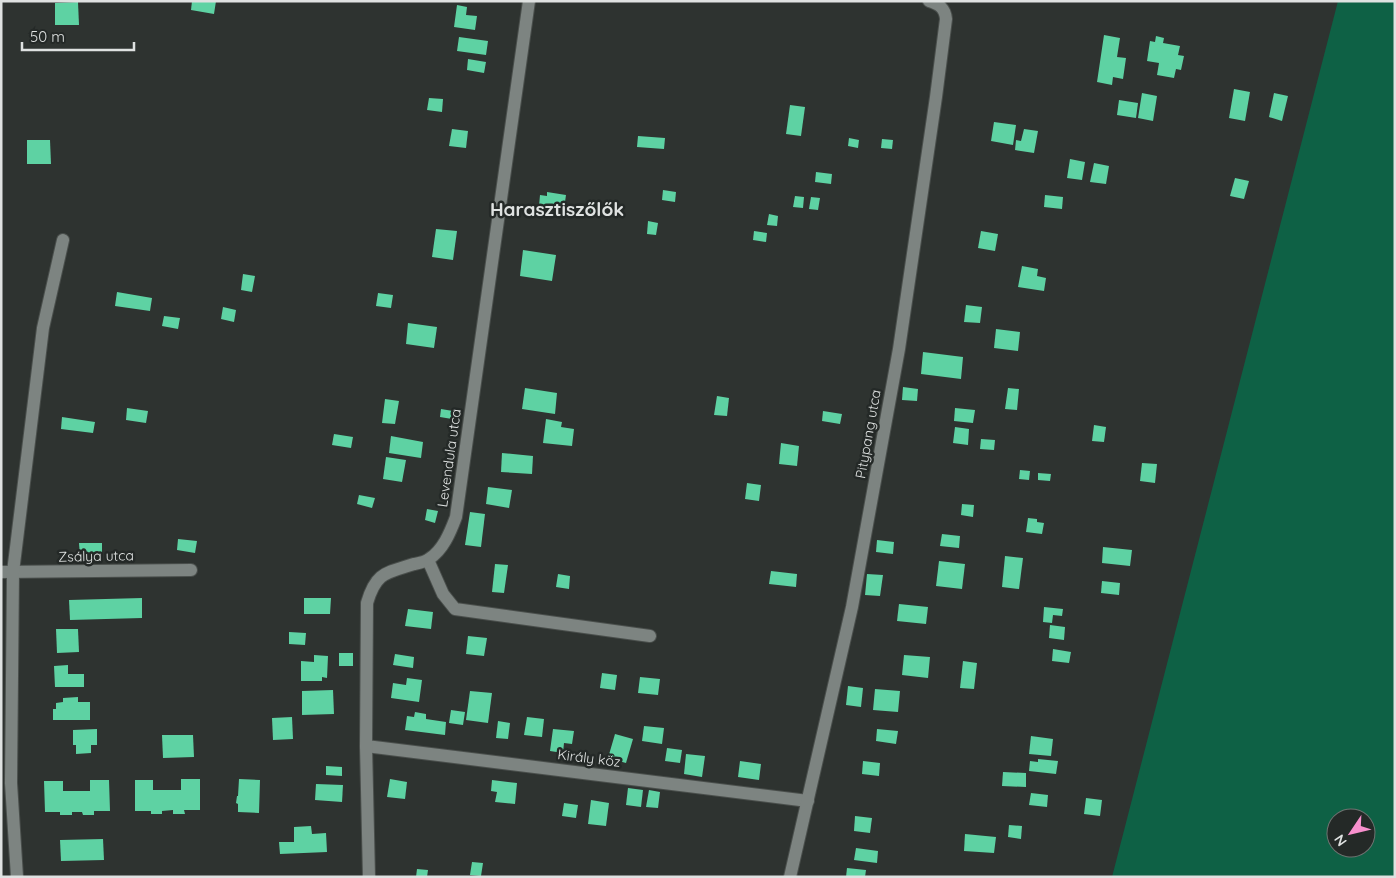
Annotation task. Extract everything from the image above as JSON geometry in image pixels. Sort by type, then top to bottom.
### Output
[{"type":"street","name":"Levendula utca","points":[[369,877],[366,746],[367,603],[375,582],[385,574],[428,560],[438,551],[446,540],[456,517],[529,1]]},
{"type":"street","name":"Pitypang utca","points":[[790,877],[852,607],[899,349],[946,19],[942,8],[938,4],[929,1]]},
{"type":"street","points":[[17,877],[11,783],[7,572],[43,328],[63,240]]},
{"type":"street","points":[[428,560],[443,594],[454,609],[650,636]]},
{"type":"street","name":"Zsálya utca","points":[[7,572],[191,570]]},
{"type":"street","name":"Király köz","points":[[366,746],[808,801]]},
{"type":"green space","points":[[1338,1],[1395,1],[1395,877],[1112,877]]},
{"type":"building","points":[[192,1],[216,1],[214,14],[191,10]]},
{"type":"building","points":[[78,2],[79,25],[55,25],[55,3]]},
{"type":"building","points":[[457,5],[467,7],[466,15],[477,16],[475,30],[454,27]]},
{"type":"building","points":[[1104,35],[1120,38],[1117,57],[1126,58],[1123,79],[1113,77],[1112,85],[1097,82]]},
{"type":"building","points":[[1156,36],[1164,38],[1163,43],[1180,46],[1178,55],[1184,56],[1181,70],[1176,69],[1174,78],[1157,75],[1159,63],[1147,61],[1150,41],[1155,42]]},
{"type":"building","points":[[459,37],[488,41],[486,55],[457,51]]},
{"type":"building","points":[[468,59],[486,62],[484,73],[467,70]]},
{"type":"building","points":[[1234,89],[1250,92],[1245,121],[1229,118]]},
{"type":"building","points":[[1142,93],[1157,96],[1153,121],[1138,118]]},
{"type":"building","points":[[1274,93],[1288,96],[1282,121],[1269,117]]},
{"type":"building","points":[[429,98],[443,99],[442,112],[427,110]]},
{"type":"building","points":[[1119,100],[1138,103],[1136,118],[1117,115]]},
{"type":"building","points":[[790,105],[805,107],[801,136],[786,134]]},
{"type":"building","points":[[994,122],[1016,125],[1013,145],[991,141]]},
{"type":"building","points":[[452,129],[468,131],[466,148],[449,146]]},
{"type":"building","points":[[1024,129],[1038,131],[1034,153],[1015,150],[1016,140],[1021,141]]},
{"type":"building","points":[[638,136],[665,138],[664,149],[637,147]]},
{"type":"building","points":[[849,138],[859,140],[858,148],[848,146]]},
{"type":"building","points":[[882,139],[893,140],[892,149],[881,148]]},
{"type":"building","points":[[27,140],[50,140],[51,164],[27,164]]},
{"type":"building","points":[[1070,159],[1085,162],[1082,180],[1067,178]]},
{"type":"building","points":[[1094,163],[1109,166],[1106,184],[1090,182]]},
{"type":"building","points":[[816,172],[832,174],[831,184],[815,182]]},
{"type":"building","points":[[1235,178],[1249,181],[1244,199],[1230,196]]},
{"type":"building","points":[[663,190],[676,192],[675,202],[662,200]]},
{"type":"building","points":[[547,192],[566,195],[564,209],[539,206],[540,195],[547,196]]},
{"type":"building","points":[[1045,195],[1063,197],[1062,209],[1044,207]]},
{"type":"building","points":[[795,196],[804,197],[803,208],[793,207]]},
{"type":"building","points":[[811,197],[820,198],[818,210],[809,209]]},
{"type":"building","points":[[587,203],[598,204],[597,215],[586,213]]},
{"type":"building","points":[[769,214],[778,216],[777,226],[767,225]]},
{"type":"building","points":[[648,221],[658,223],[656,235],[647,234]]},
{"type":"building","points":[[436,229],[457,231],[453,260],[432,257]]},
{"type":"building","points":[[754,231],[767,233],[766,242],[753,240]]},
{"type":"building","points":[[981,231],[998,234],[995,251],[978,248]]},
{"type":"building","points":[[523,250],[556,255],[552,281],[520,276]]},
{"type":"building","points":[[1022,266],[1038,269],[1037,276],[1046,278],[1044,291],[1018,287]]},
{"type":"building","points":[[243,274],[255,276],[252,292],[241,290]]},
{"type":"building","points":[[117,292],[152,298],[150,311],[115,306]]},
{"type":"building","points":[[378,293],[393,295],[391,308],[376,306]]},
{"type":"building","points":[[966,305],[982,307],[980,323],[964,322]]},
{"type":"building","points":[[223,307],[236,310],[234,322],[221,319]]},
{"type":"building","points":[[164,316],[180,318],[178,329],[162,326]]},
{"type":"building","points":[[408,323],[437,327],[434,348],[406,344]]},
{"type":"building","points":[[996,329],[1020,332],[1018,351],[994,348]]},
{"type":"building","points":[[923,352],[963,357],[961,379],[921,374]]},
{"type":"building","points":[[903,387],[918,389],[917,401],[902,400]]},
{"type":"building","points":[[525,388],[557,393],[555,414],[522,409]]},
{"type":"building","points":[[1008,388],[1019,389],[1017,410],[1005,409]]},
{"type":"building","points":[[717,396],[729,398],[727,416],[714,415]]},
{"type":"building","points":[[385,399],[399,401],[395,424],[382,423]]},
{"type":"building","points":[[127,408],[148,411],[146,423],[126,420]]},
{"type":"building","points":[[955,408],[975,410],[973,423],[954,421]]},
{"type":"building","points":[[441,409],[453,411],[452,419],[440,417]]},
{"type":"building","points":[[823,411],[842,414],[840,424],[822,421]]},
{"type":"building","points":[[62,417],[95,422],[93,433],[61,429]]},
{"type":"building","points":[[546,419],[562,422],[561,427],[574,429],[572,446],[543,443]]},
{"type":"building","points":[[1094,425],[1106,427],[1104,442],[1092,441]]},
{"type":"building","points":[[955,427],[969,429],[968,445],[953,443]]},
{"type":"building","points":[[334,434],[353,437],[351,448],[332,445]]},
{"type":"building","points":[[391,436],[423,442],[421,458],[389,453]]},
{"type":"building","points":[[981,439],[995,440],[994,450],[980,449]]},
{"type":"building","points":[[781,443],[799,446],[797,466],[779,464]]},
{"type":"building","points":[[502,453],[533,456],[532,474],[501,472]]},
{"type":"building","points":[[386,457],[406,460],[402,482],[383,479]]},
{"type":"building","points":[[1142,463],[1157,464],[1155,483],[1140,481]]},
{"type":"building","points":[[1020,470],[1030,471],[1029,480],[1019,479]]},
{"type":"building","points":[[1038,473],[1051,474],[1050,481],[1038,480]]},
{"type":"building","points":[[747,483],[761,485],[759,501],[745,499]]},
{"type":"building","points":[[488,487],[512,490],[509,508],[486,504]]},
{"type":"building","points":[[359,495],[375,498],[372,508],[357,504]]},
{"type":"building","points":[[962,504],[974,505],[973,517],[961,515]]},
{"type":"building","points":[[427,509],[438,511],[435,523],[425,520]]},
{"type":"building","points":[[470,512],[485,514],[481,547],[465,545]]},
{"type":"building","points":[[1028,518],[1037,519],[1037,522],[1044,523],[1042,534],[1026,532]]},
{"type":"building","points":[[942,534],[960,536],[959,548],[940,546]]},
{"type":"building","points":[[178,539],[197,541],[195,553],[177,550]]},
{"type":"building","points":[[877,540],[894,542],[893,554],[876,552]]},
{"type":"building","points":[[79,543],[102,543],[102,556],[80,557]]},
{"type":"building","points":[[1103,547],[1132,550],[1130,566],[1102,563]]},
{"type":"building","points":[[1005,556],[1023,558],[1019,589],[1002,587]]},
{"type":"building","points":[[939,561],[965,564],[962,589],[936,586]]},
{"type":"building","points":[[495,564],[508,565],[504,593],[492,592]]},
{"type":"building","points":[[771,571],[797,574],[796,587],[769,584]]},
{"type":"building","points":[[558,574],[570,576],[569,589],[556,587]]},
{"type":"building","points":[[867,574],[883,575],[880,596],[865,595]]},
{"type":"building","points":[[1102,581],[1120,583],[1119,595],[1101,593]]},
{"type":"building","points":[[142,598],[142,618],[70,620],[69,600]]},
{"type":"building","points":[[304,598],[331,598],[330,614],[304,614]]},
{"type":"building","points":[[899,604],[928,607],[926,624],[897,621]]},
{"type":"building","points":[[1044,607],[1063,609],[1062,616],[1053,615],[1052,623],[1043,622]]},
{"type":"building","points":[[408,609],[433,612],[431,629],[405,626]]},
{"type":"building","points":[[1050,625],[1065,627],[1064,640],[1049,638]]},
{"type":"building","points":[[56,629],[78,629],[79,652],[57,653]]},
{"type":"building","points":[[289,632],[306,633],[305,645],[289,644]]},
{"type":"building","points":[[468,636],[487,638],[484,656],[466,654]]},
{"type":"building","points":[[1053,649],[1071,652],[1069,663],[1052,661]]},
{"type":"building","points":[[339,653],[353,653],[353,666],[339,666]]},
{"type":"building","points":[[395,654],[414,657],[413,668],[393,665]]},
{"type":"building","points":[[314,655],[328,656],[327,678],[322,677],[322,681],[301,681],[301,661],[314,662]]},
{"type":"building","points":[[904,655],[930,657],[928,678],[902,675]]},
{"type":"building","points":[[963,661],[977,663],[974,689],[960,688]]},
{"type":"building","points":[[68,665],[68,674],[84,674],[84,687],[55,687],[54,666]]},
{"type":"building","points":[[602,673],[617,675],[615,690],[600,688]]},
{"type":"building","points":[[640,677],[660,679],[658,695],[638,693]]},
{"type":"building","points":[[407,678],[422,680],[419,702],[391,698],[393,683],[406,685]]},
{"type":"building","points":[[848,686],[863,688],[861,707],[846,705]]},
{"type":"building","points":[[875,689],[900,691],[898,712],[873,710]]},
{"type":"building","points":[[333,690],[334,714],[302,715],[302,691]]},
{"type":"building","points":[[470,691],[492,693],[488,723],[466,720]]},
{"type":"building","points":[[78,697],[78,702],[90,702],[90,720],[53,720],[53,709],[56,709],[56,703],[63,702],[63,698]]},
{"type":"building","points":[[451,710],[465,712],[463,725],[449,723]]},
{"type":"building","points":[[415,712],[426,714],[426,719],[446,722],[445,735],[405,730],[407,716],[414,717]]},
{"type":"building","points":[[292,717],[293,739],[273,740],[272,718]]},
{"type":"building","points":[[527,717],[544,719],[542,737],[524,735]]},
{"type":"building","points":[[498,721],[510,723],[508,739],[496,738]]},
{"type":"building","points":[[644,726],[664,728],[662,744],[642,741]]},
{"type":"building","points":[[97,729],[97,745],[91,745],[91,753],[76,754],[76,745],[73,745],[73,730]]},
{"type":"building","points":[[553,729],[574,731],[572,744],[564,743],[563,753],[550,751]]},
{"type":"building","points":[[877,729],[898,731],[896,744],[876,741]]},
{"type":"building","points":[[615,734],[633,739],[626,763],[608,758]]},
{"type":"building","points":[[162,735],[193,735],[194,757],[163,758]]},
{"type":"building","points":[[1031,736],[1053,739],[1051,756],[1029,754]]},
{"type":"building","points":[[667,748],[682,750],[680,763],[665,761]]},
{"type":"building","points":[[686,754],[705,756],[702,777],[684,774]]},
{"type":"building","points":[[1038,759],[1058,761],[1056,774],[1029,771],[1030,761],[1038,762]]},
{"type":"building","points":[[740,761],[761,764],[759,780],[738,777]]},
{"type":"building","points":[[863,761],[880,763],[879,776],[862,774]]},
{"type":"building","points":[[326,766],[342,767],[342,776],[326,775]]},
{"type":"building","points":[[1003,772],[1026,773],[1026,787],[1002,786]]},
{"type":"building","points":[[181,779],[200,779],[200,810],[184,810],[185,814],[173,814],[173,810],[162,811],[162,814],[151,814],[151,811],[135,811],[135,780],[153,780],[153,790],[181,790]]},
{"type":"building","points":[[239,779],[260,780],[259,813],[238,812],[238,804],[236,803]]},
{"type":"building","points":[[390,779],[407,782],[405,799],[387,797]]},
{"type":"building","points":[[90,780],[109,780],[110,811],[94,811],[94,815],[83,815],[82,812],[72,812],[72,815],[60,815],[60,812],[45,812],[44,781],[63,781],[63,791],[90,791]]},
{"type":"building","points":[[492,780],[517,783],[515,804],[495,802],[497,792],[491,791]]},
{"type":"building","points":[[316,784],[343,785],[342,802],[315,800]]},
{"type":"building","points":[[628,788],[643,790],[641,807],[626,805]]},
{"type":"building","points":[[649,790],[660,792],[658,808],[646,807]]},
{"type":"building","points":[[1031,793],[1048,795],[1047,807],[1029,805]]},
{"type":"building","points":[[1086,798],[1102,800],[1100,816],[1084,814]]},
{"type":"building","points":[[591,800],[609,803],[606,826],[588,824]]},
{"type":"building","points":[[564,803],[578,805],[576,818],[562,816]]},
{"type":"building","points":[[855,816],[872,818],[870,833],[854,831]]},
{"type":"building","points":[[1009,825],[1022,826],[1021,839],[1008,837]]},
{"type":"building","points":[[311,826],[312,834],[326,833],[327,852],[280,854],[279,842],[294,842],[294,827]]},
{"type":"building","points":[[965,834],[996,837],[994,853],[964,851]]},
{"type":"building","points":[[103,839],[104,860],[61,861],[60,840]]},
{"type":"building","points":[[856,848],[878,851],[877,863],[854,860]]},
{"type":"building","points":[[472,862],[483,863],[481,876],[470,875]]},
{"type":"building","points":[[847,868],[866,870],[865,877],[846,877]]},
{"type":"building","points":[[417,869],[428,870],[427,877],[416,877]]},
{"type":"district","name":"Harasztiszőlők","points":[[557,209]]}]
